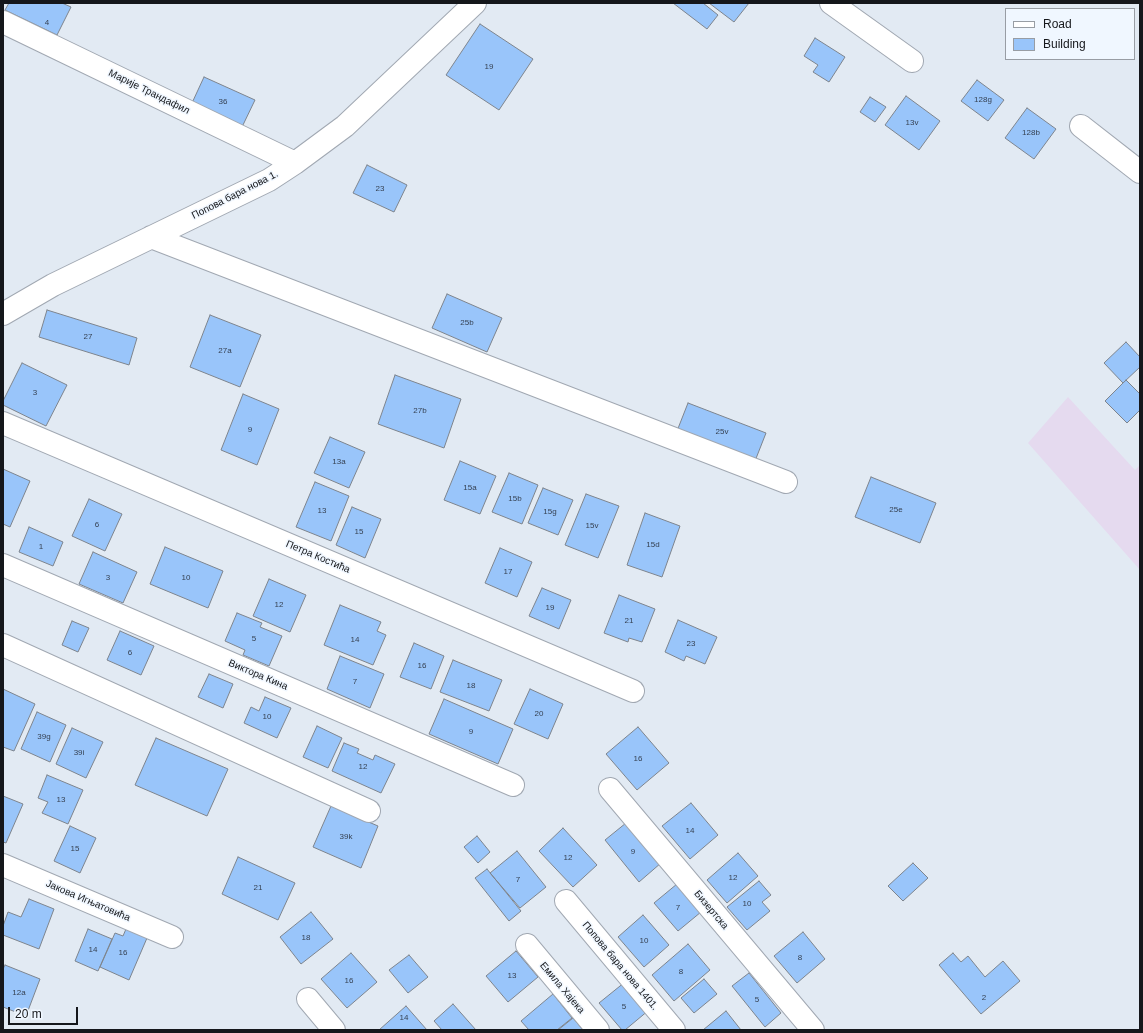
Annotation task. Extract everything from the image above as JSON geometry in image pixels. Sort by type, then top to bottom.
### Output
[{"type":"street","name":"Попова бара нова 1.","points":[[3,314],[53,285],[269,180],[295,163],[346,126],[474,3]]},
{"type":"street","points":[[831,3],[912,61]]},
{"type":"street","name":"Марије Трандафил","points":[[3,22],[295,163]]},
{"type":"street","points":[[1081,126],[1140,172]]},
{"type":"street","points":[[151,237],[786,482]]},
{"type":"street","name":"Петра Костића","points":[[3,422],[633,691]]},
{"type":"street","name":"Виктора Кина","points":[[3,565],[513,785]]},
{"type":"street","points":[[3,645],[369,811]]},
{"type":"street","name":"Бизертска","points":[[610,789],[813,1030]]},
{"type":"street","name":"Јакова Игњатовића","points":[[3,866],[172,937]]},
{"type":"street","name":"Попова бара нова 1401.","points":[[566,901],[674,1030]]},
{"type":"street","name":"Емила Хајека","points":[[526,945],[598,1030]]},
{"type":"street","points":[[308,999],[334,1030]]},
{"type":"shaded area","points":[[1068,397],[1135,470],[1140,465],[1140,570],[1028,443]]},
{"type":"building","points":[[9,3],[62,3],[71,7],[57,35],[5,10]]},
{"type":"building","points":[[673,3],[703,3],[718,15],[707,29]]},
{"type":"building","points":[[709,3],[749,3],[734,22]]},
{"type":"building","points":[[480,24],[533,59],[499,110],[446,75]]},
{"type":"building","points":[[815,38],[845,57],[829,82],[813,72],[818,65],[804,56]]},
{"type":"building","points":[[204,77],[255,100],[242,127],[192,103]]},
{"type":"building","points":[[977,80],[1004,100],[988,121],[961,101]]},
{"type":"building","points":[[906,96],[940,121],[919,150],[885,125]]},
{"type":"building","points":[[870,97],[886,107],[875,122],[860,112]]},
{"type":"building","points":[[1027,108],[1056,129],[1034,159],[1005,138]]},
{"type":"building","points":[[367,165],[407,185],[394,212],[353,193]]},
{"type":"building","points":[[447,294],[502,318],[487,352],[432,328]]},
{"type":"building","points":[[47,310],[137,338],[129,365],[39,337]]},
{"type":"building","points":[[210,315],[261,335],[240,387],[190,367]]},
{"type":"building","points":[[1126,342],[1140,357],[1140,367],[1123,383],[1104,363]]},
{"type":"building","points":[[22,363],[67,385],[46,426],[3,405],[3,401]]},
{"type":"building","points":[[395,375],[461,399],[444,448],[378,424]]},
{"type":"building","points":[[1126,380],[1140,394],[1140,410],[1127,423],[1105,401]]},
{"type":"building","points":[[243,394],[279,409],[257,465],[221,450]]},
{"type":"building","points":[[688,403],[766,433],[755,461],[677,431]]},
{"type":"building","points":[[330,437],[365,452],[349,488],[314,473]]},
{"type":"building","points":[[460,461],[496,476],[480,514],[444,500]]},
{"type":"building","points":[[3,469],[30,481],[10,527],[3,524]]},
{"type":"building","points":[[509,473],[538,485],[522,524],[492,512]]},
{"type":"building","points":[[871,477],[936,503],[920,543],[855,517]]},
{"type":"building","points":[[315,482],[349,496],[331,541],[296,527]]},
{"type":"building","points":[[543,488],[573,500],[558,535],[528,523]]},
{"type":"building","points":[[586,494],[619,506],[598,558],[565,545]]},
{"type":"building","points":[[89,499],[122,514],[105,551],[72,536]]},
{"type":"building","points":[[352,507],[381,519],[365,558],[336,545]]},
{"type":"building","points":[[645,513],[680,526],[662,577],[627,565]]},
{"type":"building","points":[[29,527],[63,542],[53,566],[19,552]]},
{"type":"building","points":[[165,547],[223,571],[208,608],[150,584]]},
{"type":"building","points":[[500,548],[532,562],[517,597],[485,583]]},
{"type":"building","points":[[93,552],[137,572],[123,603],[79,584]]},
{"type":"building","points":[[269,579],[306,595],[290,632],[253,616]]},
{"type":"building","points":[[542,588],[571,600],[559,629],[529,616]]},
{"type":"building","points":[[619,595],[655,609],[642,642],[629,638],[628,642],[604,633]]},
{"type":"building","points":[[340,605],[381,622],[377,631],[386,635],[373,665],[324,645]]},
{"type":"building","points":[[237,613],[262,623],[260,627],[282,636],[269,666],[243,655],[245,650],[225,641]]},
{"type":"building","points":[[678,620],[717,637],[705,664],[686,656],[684,661],[665,652]]},
{"type":"building","points":[[72,621],[89,628],[78,652],[62,645]]},
{"type":"building","points":[[120,631],[154,646],[141,675],[107,660]]},
{"type":"building","points":[[414,643],[444,656],[431,689],[400,677]]},
{"type":"building","points":[[340,656],[384,674],[370,708],[327,689]]},
{"type":"building","points":[[453,660],[502,680],[489,711],[440,692]]},
{"type":"building","points":[[209,674],[233,684],[223,708],[198,697]]},
{"type":"building","points":[[3,689],[35,704],[14,751],[3,747]]},
{"type":"building","points":[[530,689],[563,704],[548,739],[514,724]]},
{"type":"building","points":[[265,697],[291,708],[277,738],[244,723],[251,707],[259,711]]},
{"type":"building","points":[[444,699],[513,729],[498,764],[429,734]]},
{"type":"building","points":[[37,712],[66,725],[50,762],[21,749]]},
{"type":"building","points":[[317,726],[342,738],[328,768],[303,757]]},
{"type":"building","points":[[638,727],[669,763],[637,790],[606,754]]},
{"type":"building","points":[[72,728],[103,742],[86,778],[56,764]]},
{"type":"building","points":[[156,738],[228,769],[207,816],[135,785]]},
{"type":"building","points":[[344,743],[359,749],[357,753],[373,760],[375,755],[395,764],[381,793],[332,771]]},
{"type":"building","points":[[47,775],[83,790],[68,824],[42,813],[48,802],[38,798]]},
{"type":"building","points":[[3,796],[23,804],[6,843],[3,842]]},
{"type":"building","points":[[691,803],[718,835],[690,859],[662,826]]},
{"type":"building","points":[[331,806],[378,826],[361,868],[313,847]]},
{"type":"building","points":[[626,823],[661,863],[639,882],[605,840]]},
{"type":"building","points":[[70,826],[96,838],[80,873],[54,861]]},
{"type":"building","points":[[563,828],[597,865],[573,887],[539,851]]},
{"type":"building","points":[[477,836],[490,852],[478,863],[464,847]]},
{"type":"building","points":[[517,851],[546,887],[520,908],[490,873]]},
{"type":"building","points":[[738,853],[758,876],[727,903],[707,880]]},
{"type":"building","points":[[238,857],[295,883],[278,920],[222,894]]},
{"type":"building","points":[[913,863],[928,878],[903,901],[888,886]]},
{"type":"building","points":[[487,869],[521,911],[509,921],[475,878]]},
{"type":"building","points":[[759,881],[771,895],[762,902],[770,911],[747,930],[727,907]]},
{"type":"building","points":[[677,884],[701,912],[678,931],[654,903]]},
{"type":"building","points":[[29,899],[54,909],[39,949],[3,935],[3,926],[8,912],[21,917]]},
{"type":"building","points":[[311,912],[333,939],[301,964],[280,937]]},
{"type":"building","points":[[643,915],[669,945],[644,967],[618,937]]},
{"type":"building","points":[[88,929],[112,939],[98,971],[75,961]]},
{"type":"building","points":[[126,929],[147,938],[129,980],[100,967],[115,933],[123,936]]},
{"type":"building","points":[[803,932],[825,959],[797,983],[774,956]]},
{"type":"building","points":[[688,944],[710,970],[674,1001],[652,975]]},
{"type":"building","points":[[516,951],[538,977],[508,1002],[486,976]]},
{"type":"building","points":[[351,953],[377,982],[347,1008],[321,979]]},
{"type":"building","points":[[953,953],[961,962],[968,956],[985,977],[1003,961],[1020,981],[981,1014],[939,965]]},
{"type":"building","points":[[409,955],[428,977],[408,993],[389,970]]},
{"type":"building","points":[[5,965],[40,979],[26,1016],[3,1007],[3,969]]},
{"type":"building","points":[[749,973],[781,1013],[765,1027],[732,986]]},
{"type":"building","points":[[704,979],[717,994],[694,1013],[681,998]]},
{"type":"building","points":[[625,982],[649,1010],[625,1030],[622,1030],[599,1003]]},
{"type":"building","points":[[553,994],[572,1018],[557,1030],[529,1030],[521,1021]]},
{"type":"building","points":[[453,1004],[476,1030],[442,1030],[434,1021]]},
{"type":"building","points":[[406,1006],[427,1030],[379,1030]]},
{"type":"building","points":[[726,1011],[741,1030],[703,1030]]},
{"type":"building","points":[[573,1018],[583,1030],[558,1030]]}]
